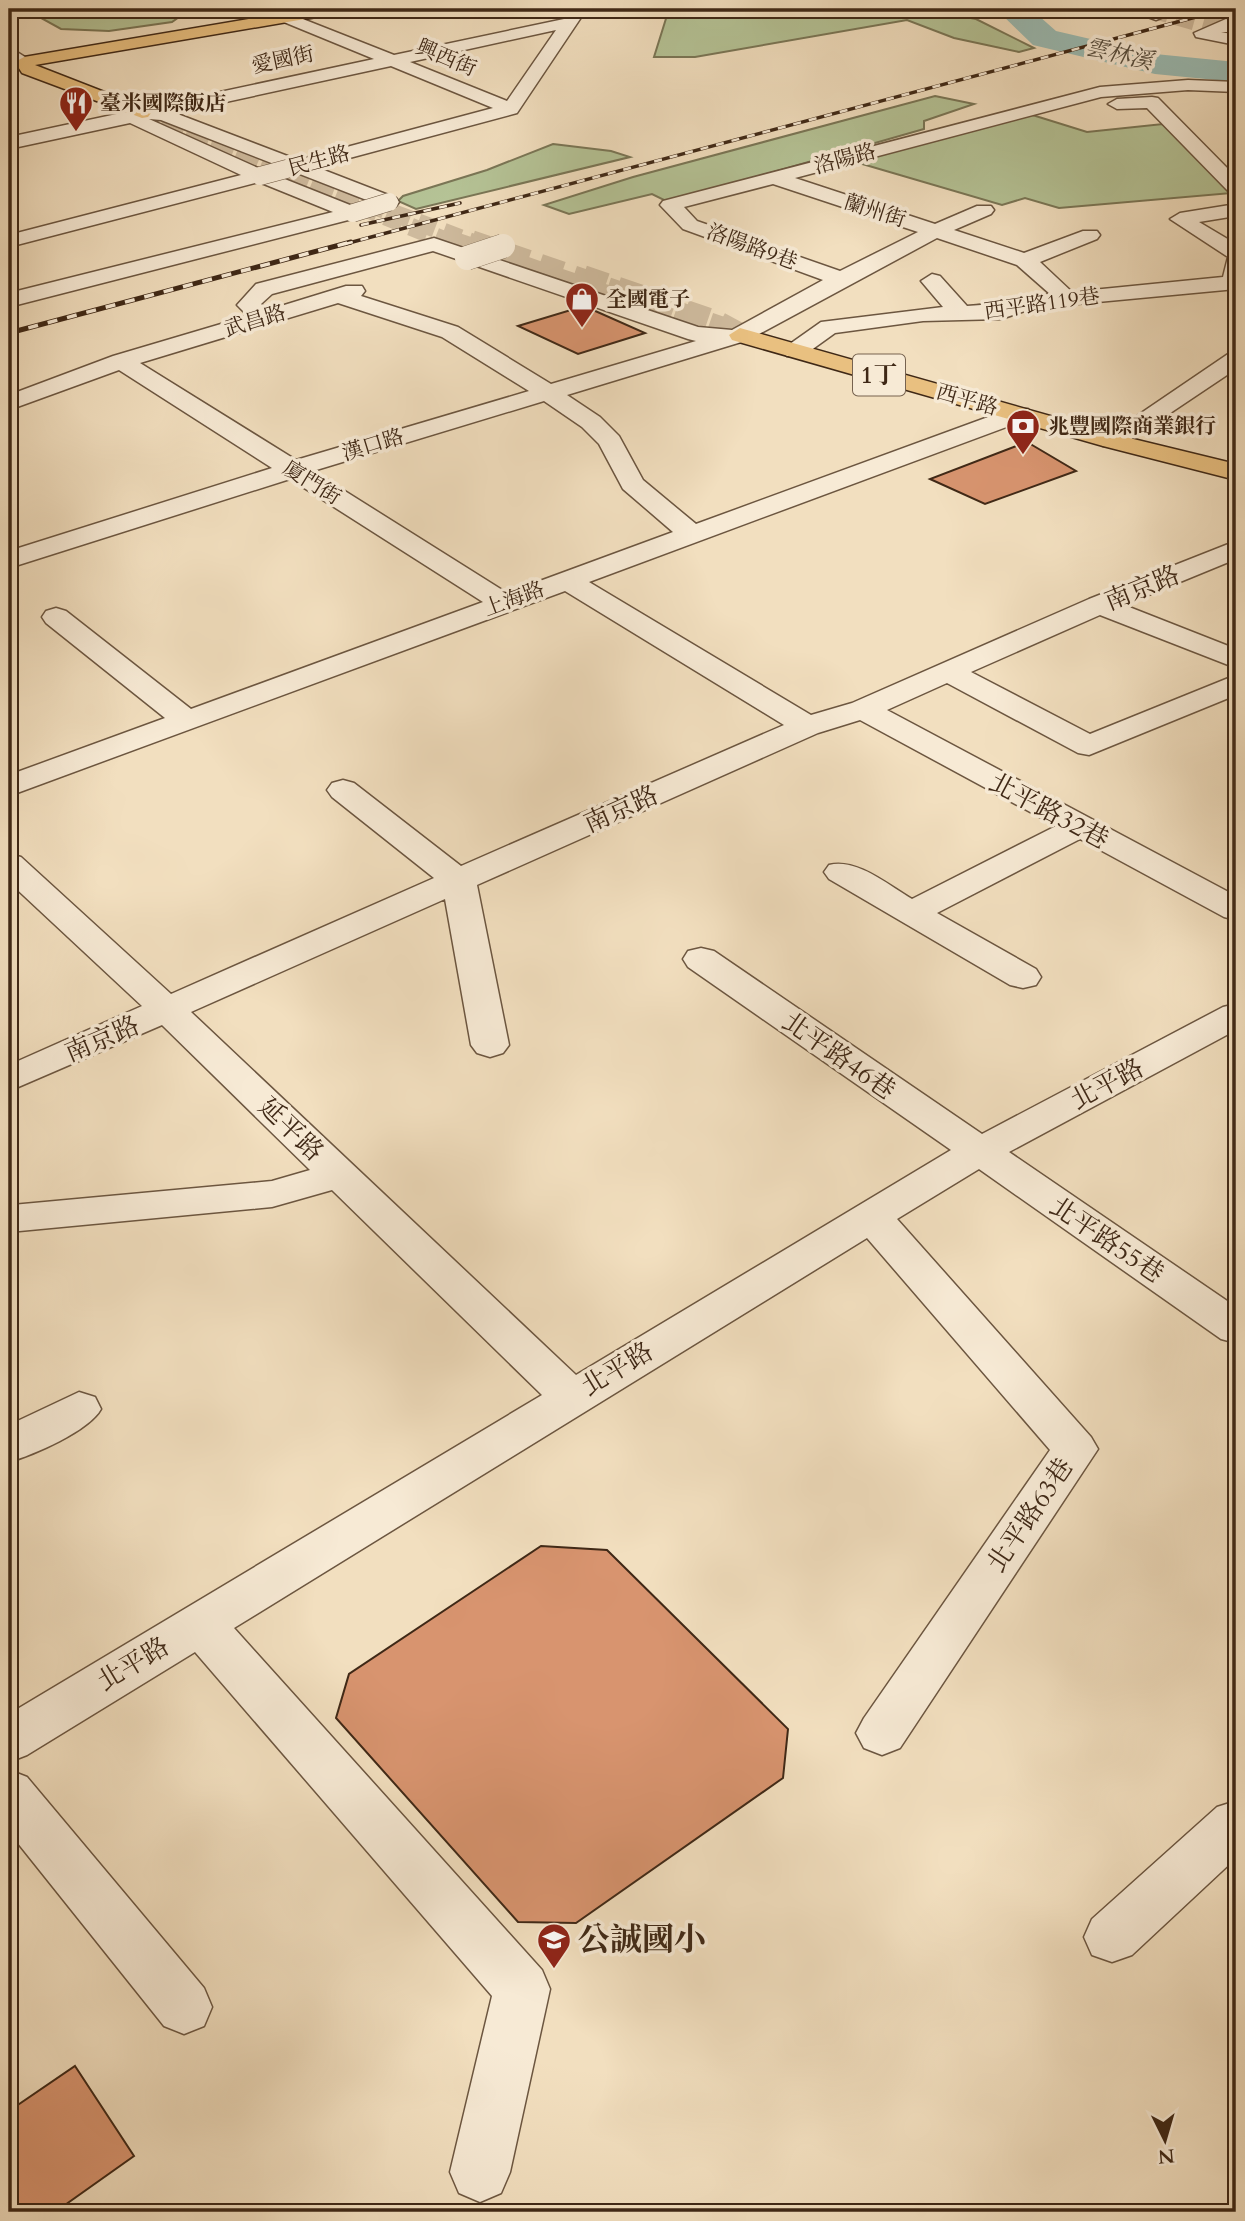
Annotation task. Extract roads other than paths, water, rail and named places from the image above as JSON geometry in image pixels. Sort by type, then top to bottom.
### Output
[{"type":"main road","points":[[14,60],[334,9]]},
{"type":"main road","points":[[14,60],[29,69],[142,113]]},
{"type":"main road","name":"西平路","points":[[740,335],[1112,441],[1233,469]]},
{"type":"street","points":[[1134,9],[1156,15],[1175,9]]},
{"type":"street","points":[[510,109],[573,16]]},
{"type":"street","name":"愛國街","points":[[9,143],[392,60],[573,16]]},
{"type":"street","name":"興西街","points":[[285,17],[510,109]]},
{"type":"street","points":[[1236,27],[1226,24],[1200,39],[1236,40]]},
{"type":"street","name":"洛陽路","points":[[670,205],[1020,110],[1100,92],[1190,78],[1236,87]]},
{"type":"street","name":"洛陽路","points":[[1020,110],[1152,102],[1236,188]]},
{"type":"street","name":"民生路","points":[[9,241],[510,109]]},
{"type":"street","points":[[9,300],[354,213],[389,202],[164,115],[142,113],[138,121],[260,176],[354,213]]},
{"type":"street","name":"蘭州街","points":[[774,178],[1025,260]]},
{"type":"street","name":"洛陽路9巷","points":[[670,205],[690,225],[841,279]]},
{"type":"street","points":[[740,335],[935,230],[984,210]]},
{"type":"street","points":[[1236,210],[1180,219],[1236,253]]},
{"type":"street","points":[[1061,292],[1025,260],[1090,235]]},
{"type":"street","name":"西平路","points":[[265,318],[248,305],[264,289],[434,244],[467,258],[696,334],[740,335]]},
{"type":"street","points":[[428,269],[503,246],[649,295]]},
{"type":"street","name":"西平路119巷","points":[[795,351],[829,327],[960,312],[1001,312],[1031,302],[1233,283],[1236,261]]},
{"type":"street","points":[[932,281],[960,312]]},
{"type":"street","name":"武昌路","points":[[9,403],[121,361],[377,284]]},
{"type":"street","points":[[339,296],[450,332],[591,422],[610,441],[632,484],[692,534]]},
{"type":"street","name":"西平路","points":[[702,312],[728,321],[740,335]]},
{"type":"street","name":"漢口路","points":[[9,560],[291,470],[740,335]]},
{"type":"street","points":[[1112,441],[1236,359]]},
{"type":"street","name":"廈門街","points":[[121,361],[504,603]]},
{"type":"street","name":"上海路","points":[[9,786],[1019,414]]},
{"type":"street","name":"南京路","points":[[9,1079],[807,726],[863,709],[1100,605],[1236,550]]},
{"type":"street","points":[[566,580],[807,726]]},
{"type":"street","points":[[1100,605],[1236,659]]},
{"type":"street","points":[[56,617],[187,720]]},
{"type":"street","points":[[948,672],[1089,746],[1236,684]]},
{"type":"street","name":"北平路32巷","points":[[863,709],[1236,910]]},
{"type":"street","points":[[343,790],[459,881],[490,1045]]},
{"type":"street","points":[[913,912],[1079,827]]},
{"type":"street","name":"延平路","points":[[9,864],[571,1396]]},
{"type":"street","points":[[841,872],[1023,977]]},
{"type":"street","name":"北平路46巷","points":[[701,959],[978,1152]]},
{"type":"street","name":"北平路","points":[[9,1740],[571,1396],[978,1152],[1236,1016]]},
{"type":"street","name":"北平路55巷","points":[[978,1152],[1236,1328]]},
{"type":"street","points":[[12,1219],[272,1194],[339,1175]]},
{"type":"street","name":"北平路63巷","points":[[871,1216],[1075,1449],[882,1733]]},
{"type":"street","points":[[9,1446],[79,1409]]},
{"type":"street","points":[[200,1623],[522,1989],[480,2172]]},
{"type":"street","points":[[9,1793],[184,2007]]},
{"type":"street","points":[[1112,1937],[1236,1824]]},
{"type":"waterway","name":"雲林溪","points":[[1012,9],[1045,38],[1155,64],[1236,72]]},
{"type":"tunnel","points":[[1151,9],[1236,33]]},
{"type":"tunnel","points":[[142,113],[289,174],[476,244]]},
{"type":"tunnel","points":[[160,126],[449,242]]},
{"type":"tunnel","points":[[449,242],[607,297]]},
{"type":"tunnel","points":[[449,242],[454,244]]},
{"type":"tunnel","points":[[471,242],[740,335]]},
{"type":"tunnel","points":[[583,277],[718,323],[740,335]]},
{"type":"railway","points":[[345,244],[1226,9]]},
{"type":"railway","points":[[361,225],[460,203]]},
{"type":"railway","points":[[9,333],[351,242]]},
{"type":"place","name":"臺米國際飯店","points":[[76,133]]},
{"type":"place","name":"全國電子","points":[[582,329]]},
{"type":"place","name":"兆豐國際商業銀行","points":[[1023,456]]},
{"type":"place","name":"公誠國小","points":[[554,1970]]}]
